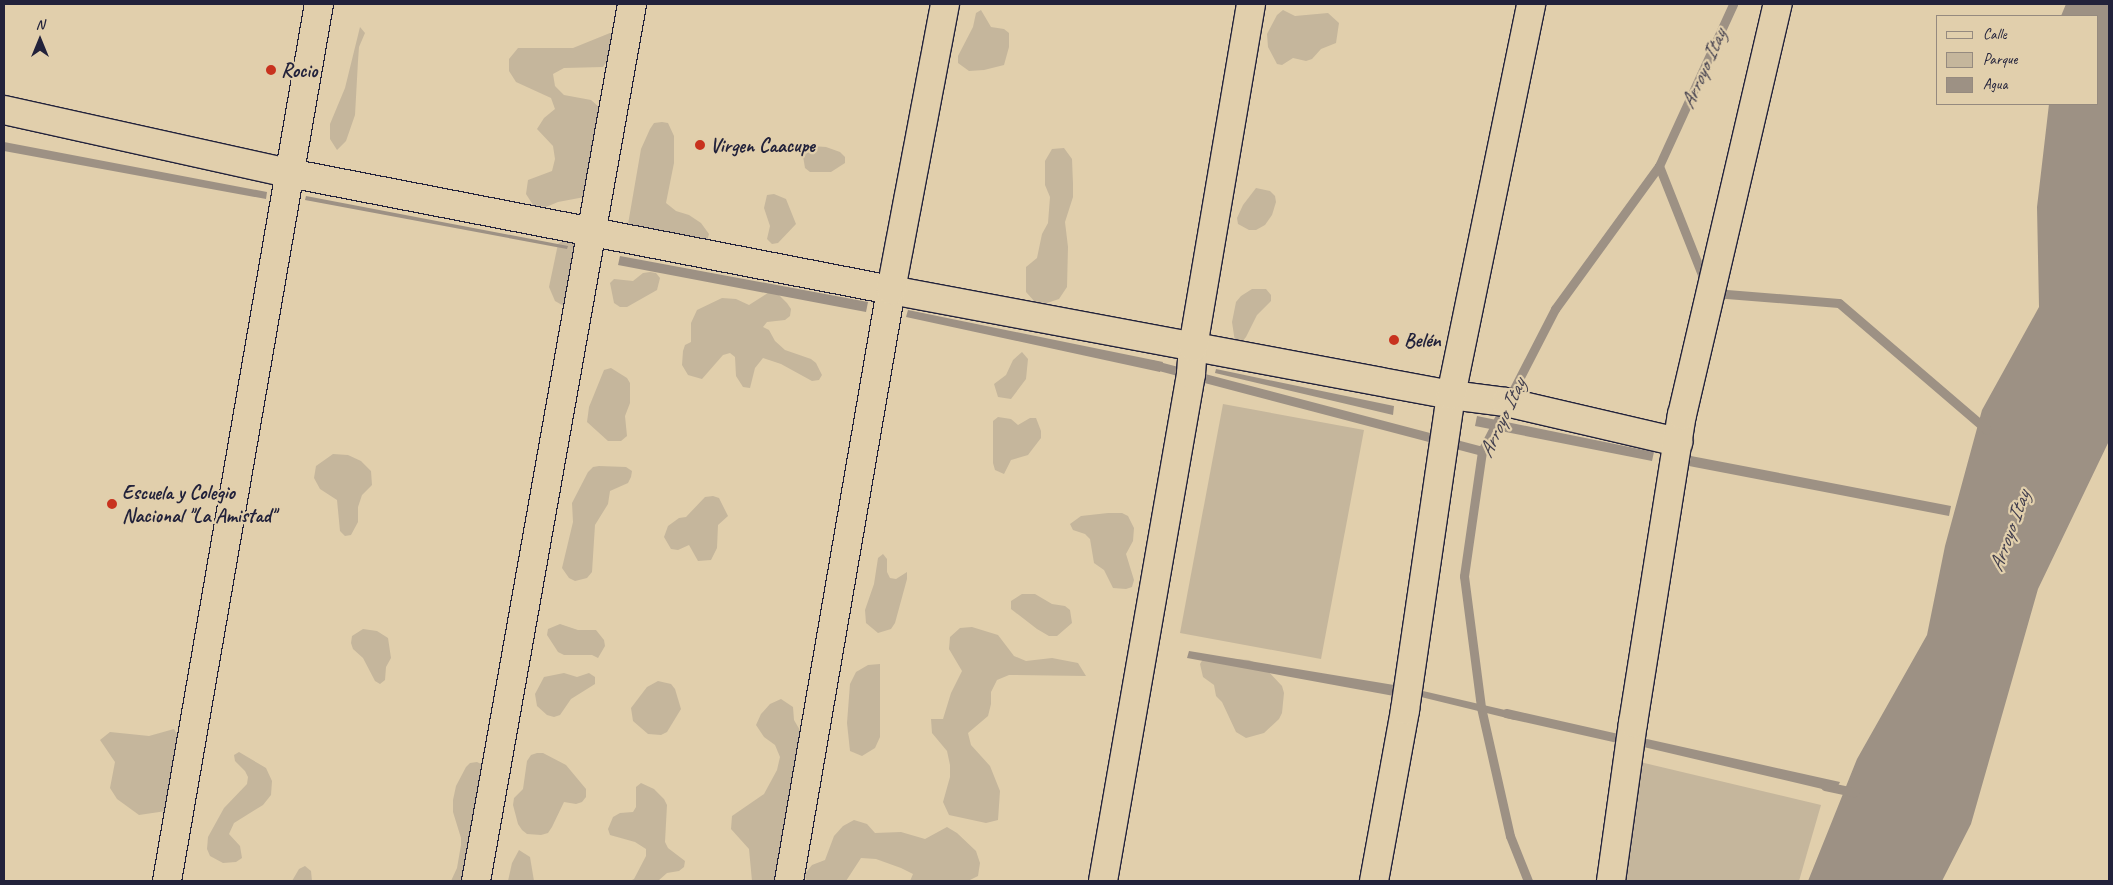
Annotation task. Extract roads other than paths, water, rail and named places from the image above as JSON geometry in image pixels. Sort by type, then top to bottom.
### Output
[{"type":"street","points":[[167,881],[319,4]]},
{"type":"street","points":[[476,881],[590,231],[632,4]]},
{"type":"street","points":[[789,881],[891,290],[944,4]]},
{"type":"street","points":[[1103,881],[1191,374],[1193,347],[1251,4]]},
{"type":"street","points":[[1374,881],[1405,710],[1451,396],[1531,4]]},
{"type":"street","points":[[1611,881],[1633,723],[1678,442],[1701,330],[1778,4]]},
{"type":"street","points":[[4,110],[289,173],[1451,396],[1506,402],[1678,442]]},
{"type":"water","points":[[2066,4],[2109,4],[2109,441],[2038,589],[1971,824],[1942,881],[1808,881],[1857,759],[1927,635],[1945,546],[1982,410],[2039,307],[2037,207],[2049,105],[2098,105],[2098,15],[2061,15]]},
{"type":"water","points":[[4,142],[267,192],[266,199],[4,151]]},
{"type":"water","points":[[306,196],[568,246],[567,249],[305,200]]},
{"type":"water","points":[[620,256],[868,302],[866,312],[618,265]]},
{"type":"water","points":[[908,310],[1163,362],[1160,372],[906,317]]},
{"type":"water","points":[[1216,369],[1394,406],[1393,415],[1215,373]]},
{"type":"water","points":[[1477,416],[1654,452],[1652,461],[1475,426]]},
{"type":"water","points":[[1691,456],[1951,506],[1949,516],[1689,466]]},
{"type":"water","points":[[1189,651],[1394,685],[1394,696],[1187,658]]},
{"type":"water","points":[[1423,691],[1518,713],[1515,720],[1421,697]]},
{"type":"water","points":[[1638,737],[1840,782],[1835,792],[1635,745]]},
{"type":"waterway","name":"Arroyo Itay","points":[[1528,881],[1510,836],[1481,707],[1464,576],[1482,451],[1555,309],[1659,166],[1733,4]]},
{"type":"waterway","points":[[1659,166],[1705,282]]},
{"type":"waterway","points":[[1714,293],[1839,303],[1986,429]]},
{"type":"waterway","points":[[1151,364],[1482,451]]},
{"type":"waterway","points":[[1506,713],[1627,740]]},
{"type":"waterway","points":[[1825,786],[1854,792]]},
{"type":"place","name":"Rocio","points":[[271,70]]},
{"type":"place","name":"Virgen Caacupe","points":[[700,145]]},
{"type":"place","name":"Belén","points":[[1394,340]]},
{"type":"place","name":"Escuela y Colegio Nacional \"La Amistad\"","points":[[112,504]]}]
